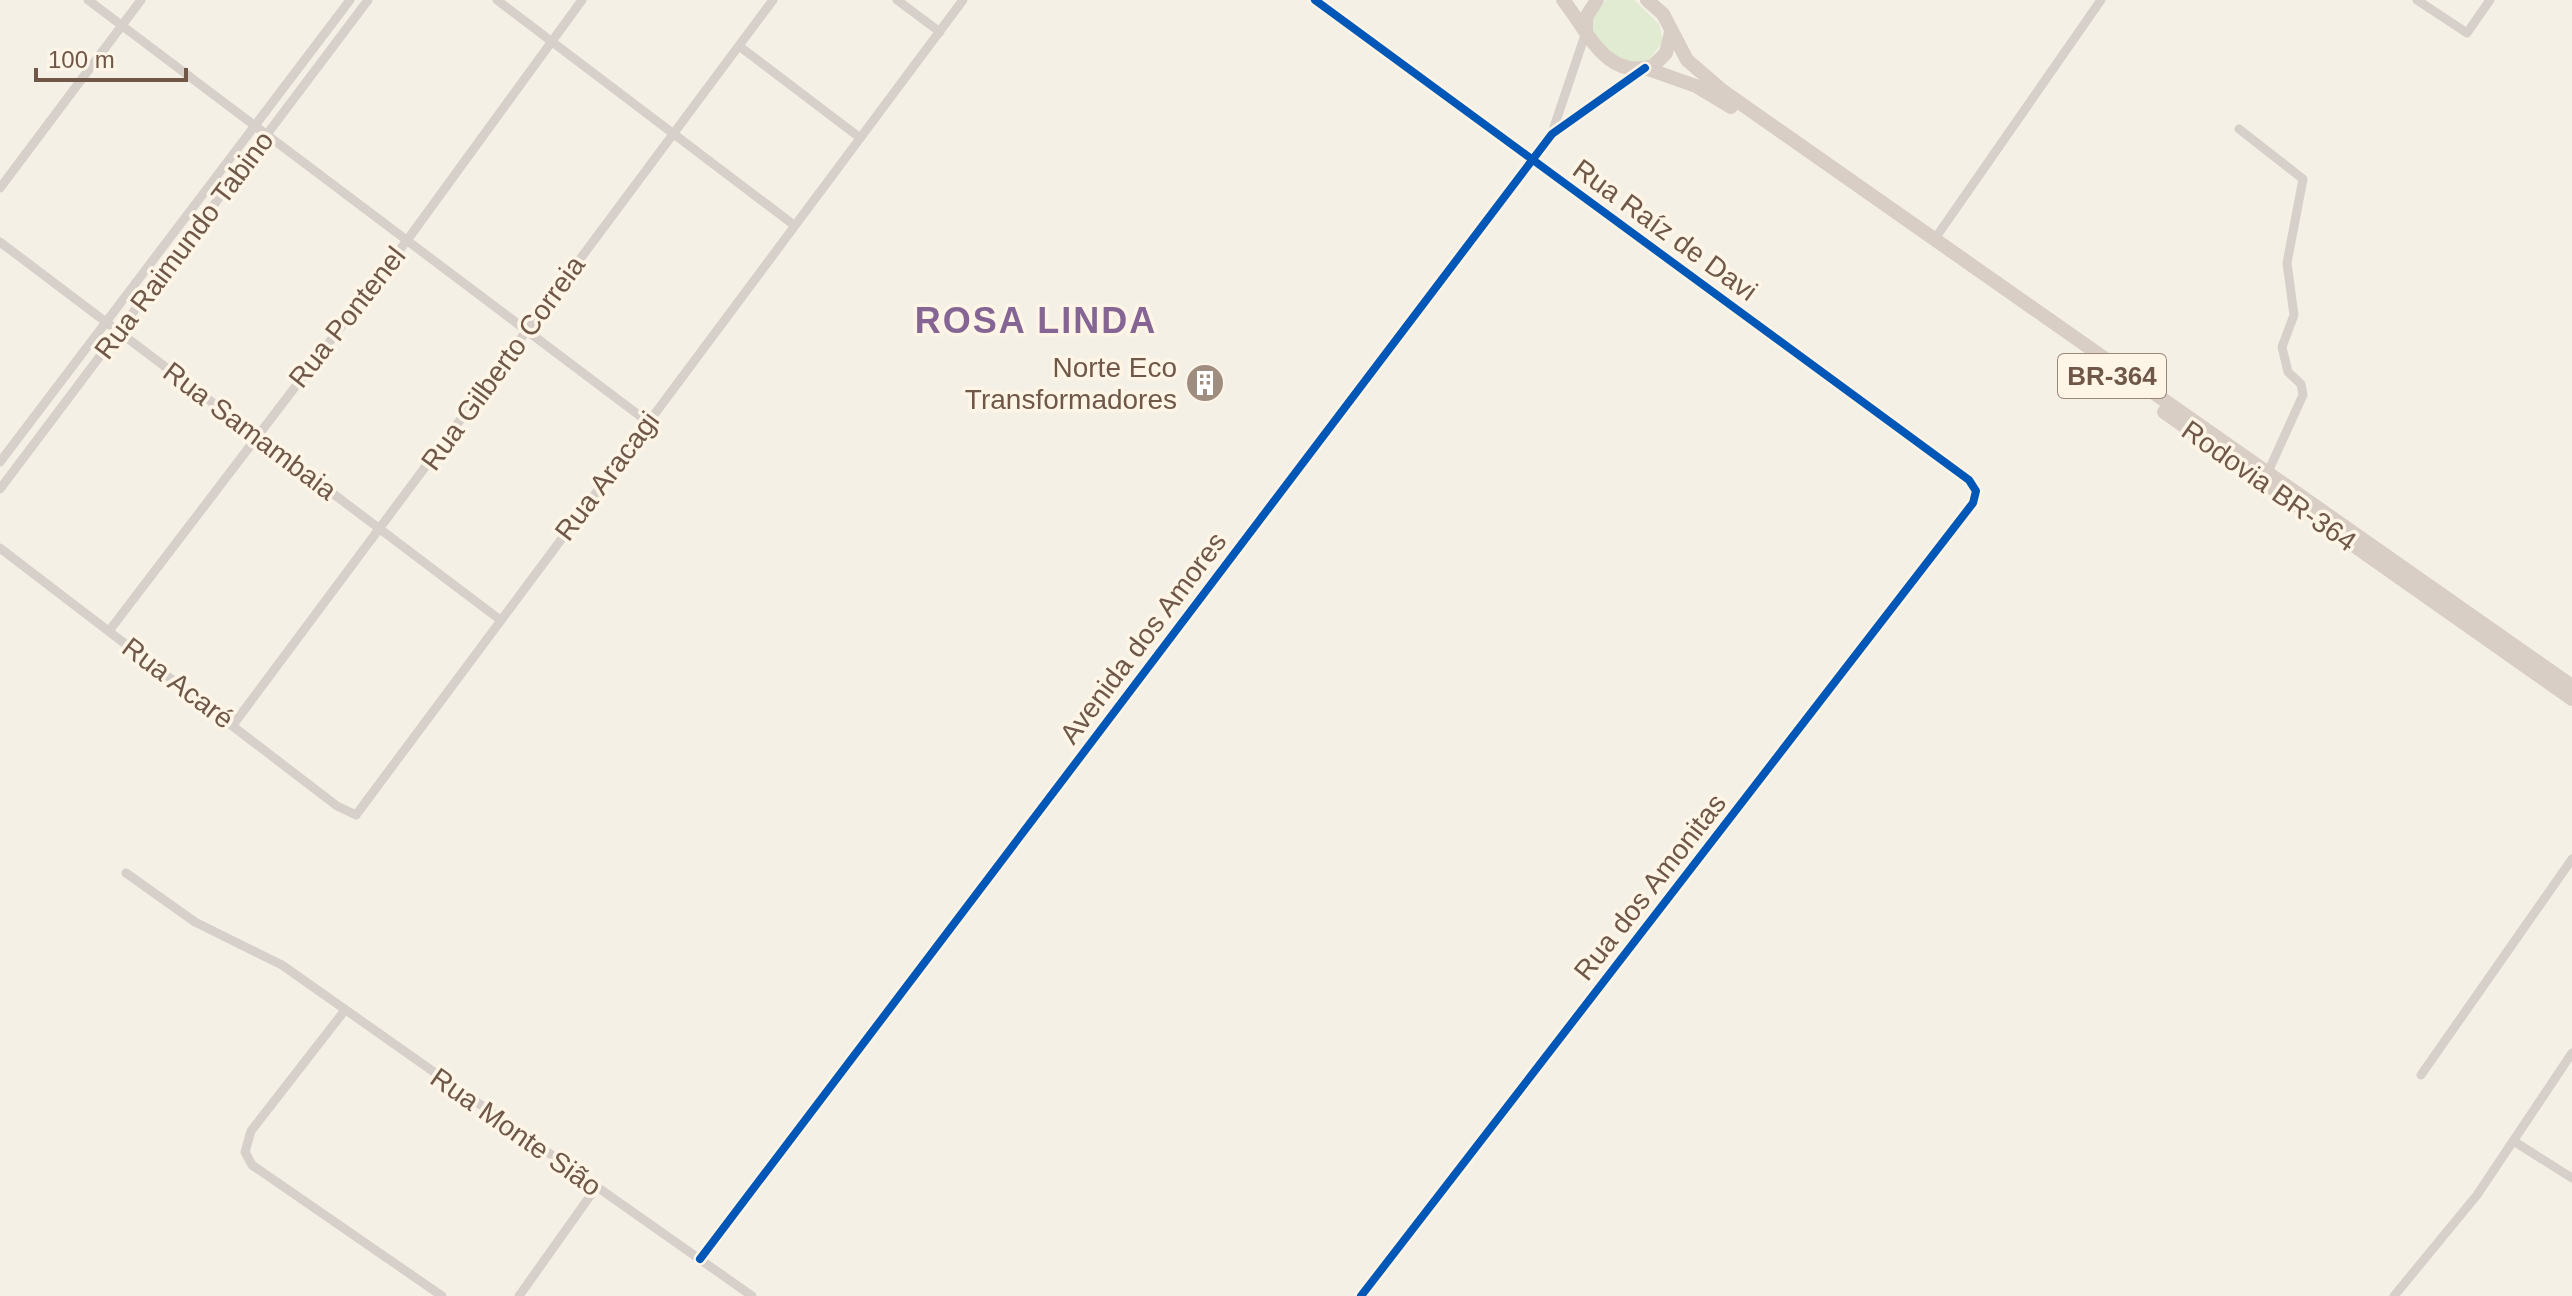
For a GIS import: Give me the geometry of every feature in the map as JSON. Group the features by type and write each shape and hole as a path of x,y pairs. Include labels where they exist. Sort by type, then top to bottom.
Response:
{"highway":[{"name":"BR-364","path":"1563,0 1606,58 1622,66 1645,68"},
{"path":"1586,32 1586,17 1597,0"},
{"name":"BR-364","path":"1647,0 1658,9 1687,60 1711,81 2572,686"},
{"path":"1645,68 1658,62 1666,53 1671,32"},
{"name":"Rodovia BR-364","path":"1645,68 1672,75 1726,104 2572,699"}],"street":[{"path":"88,0 256,123 648,422"},
{"path":"0,188 141,0"},
{"name":"Rua Raimundo Tabino","path":"0,462 350,0"},
{"name":"Rua Raimundo Tabino","path":"0,489 368,0"},
{"path":"497,0 794,225"},
{"name":"Rua Pontenel","path":"109,631 408,239 582,0"},
{"name":"Rua Gilberto Correia","path":"233,725 773,0"},
{"path":"897,0 940,32"},
{"name":"Rua Aracagi","path":"356,815 963,0"},
{"name":"Rua Raíz de Davi","path":"1315,0 1969,480 1976,491 1973,503"},
{"path":"1934,240 2101,0"},
{"path":"2417,0 2467,33 2490,0"},
{"name":"Avenida dos Amores","path":"1552,134 1586,32"},
{"path":"739,46 859,137"},
{"name":"Avenida dos Amores","path":"700,1259 1552,134 1645,68"},
{"path":"2239,129 2303,179 2287,263 2294,315 2282,347 2288,372 2301,384 2303,395 2268,472"},
{"name":"Rua Samambaia","path":"0,242 499,619"},
{"path":"129,288 143,298"},
{"name":"Rua dos Amonitas","path":"1361,1296 1973,503"},
{"name":"Rua Acaré","path":"0,548 337,806 356,815"},
{"path":"2421,1075 2572,859"},
{"name":"Rua Monte Sião","path":"126,873 195,922 282,965 595,1189 752,1296"},
{"path":"345,1010 251,1131 245,1152 252,1165 442,1296"},
{"path":"2394,1296 2477,1195 2570,1060"},
{"path":"2515,1142 2572,1178"},
{"path":"519,1296 595,1189"}],"green space":[{"path":"1606,0 1634,0 1659,24 1663,41 1648,61 1629,61 1614,56 1590,30 1592,18"}],"cycle path":[{"path":"1315,0 1969,480 1976,491 1973,503 1361,1296"},
{"path":"700,1259 1552,134 1645,68"}],"place":[{"name":"Norte Eco Transformadores","path":"1205,383"}],"district":[{"name":"ROSA LINDA","path":"1036,320"}]}
